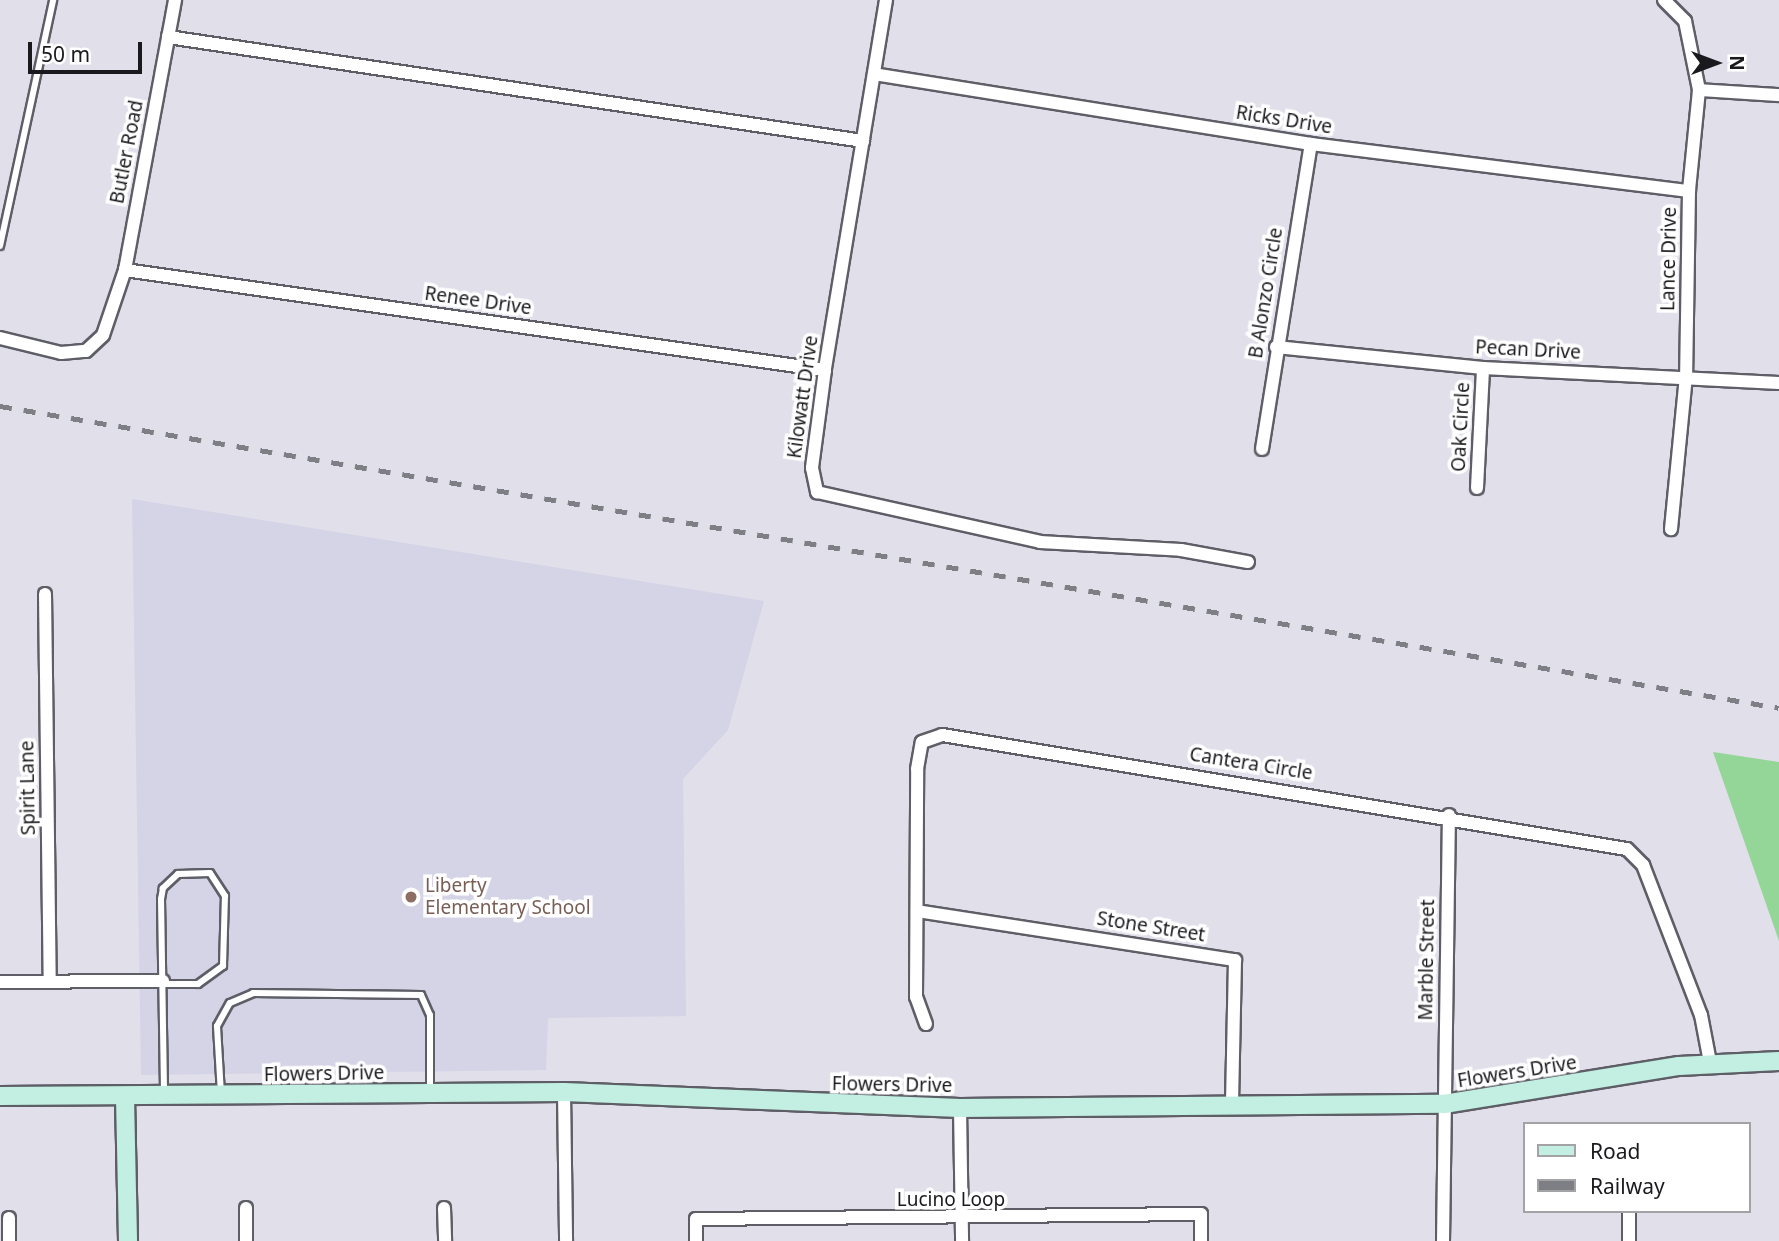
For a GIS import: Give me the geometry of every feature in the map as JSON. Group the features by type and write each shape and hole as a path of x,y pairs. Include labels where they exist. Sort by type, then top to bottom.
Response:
{"street":[{"name":"Butler Road","path":"125,270 175,0"},
{"name":"Kilowatt Drive","path":"886,0 825,370 812,468 817,492 1040,542 1181,551 1248,562"},
{"name":"Lance Drive","path":"1664,0 1685,21 1699,90 1689,191 1686,376 1671,529"},
{"path":"168,37 863,141"},
{"name":"Ricks Drive","path":"874,75 1311,144 1689,191"},
{"path":"1699,90 1779,95"},
{"name":"B Alonzo Circle","path":"1262,449 1276,347 1311,144"},
{"path":"0,338 61,353 86,351 103,335 125,270"},
{"name":"Renee Drive","path":"125,270 825,370"},
{"name":"Pecan Drive","path":"1276,347 1483,368 1686,376 1779,383"},
{"name":"Oak Circle","path":"1477,488 1483,368"},
{"name":"Spirit Lane","path":"45,594 50,982"},
{"name":"Cantera Circle","path":"926,1024 916,997 918,753 930,736 1449,816 1616,845 1637,855 1701,1015 1710,1062"},
{"name":"Marble Street","path":"1443,1241 1449,816"},
{"name":"Stone Street","path":"917,911 1236,960 1232,1105"},
{"path":"0,982 163,982"},
{"name":"Flowers Drive","path":"0,1096 564,1092 960,1108 1444,1104 1710,1062 1779,1061"},
{"path":"564,1092 566,1241"},
{"path":"125,1097 128,1241"},
{"path":"960,1108 962,1241"},
{"path":"246,1208 246,1241"},
{"path":"444,1208 444,1241"},
{"path":"1629,1213 1629,1241"},
{"name":"Lucino Loop","path":"696,1241 696,1219 962,1220 1200,1214 1200,1241"},
{"path":"9,1218 9,1241"}],"lane":[{"path":"0,246 52,0"},
{"path":"163,982 198,984 223,966 225,896 209,873 178,874 163,888 163,982 164,1096"},
{"path":"221,1096 217,1026 230,1003 253,993 346,992 421,995 430,1015 430,1094"}],"shaded area":[{"name":"Liberty Elementary School","path":"132,499 764,601 728,730 683,779 686,1016 548,1018 546,1070 141,1075"}],"green space":[{"path":"1713,752 1779,762 1779,941"}],"railway":[{"path":"0,406 1779,708"}],"place":[{"name":"Liberty Elementary School","path":"411,897"}]}
